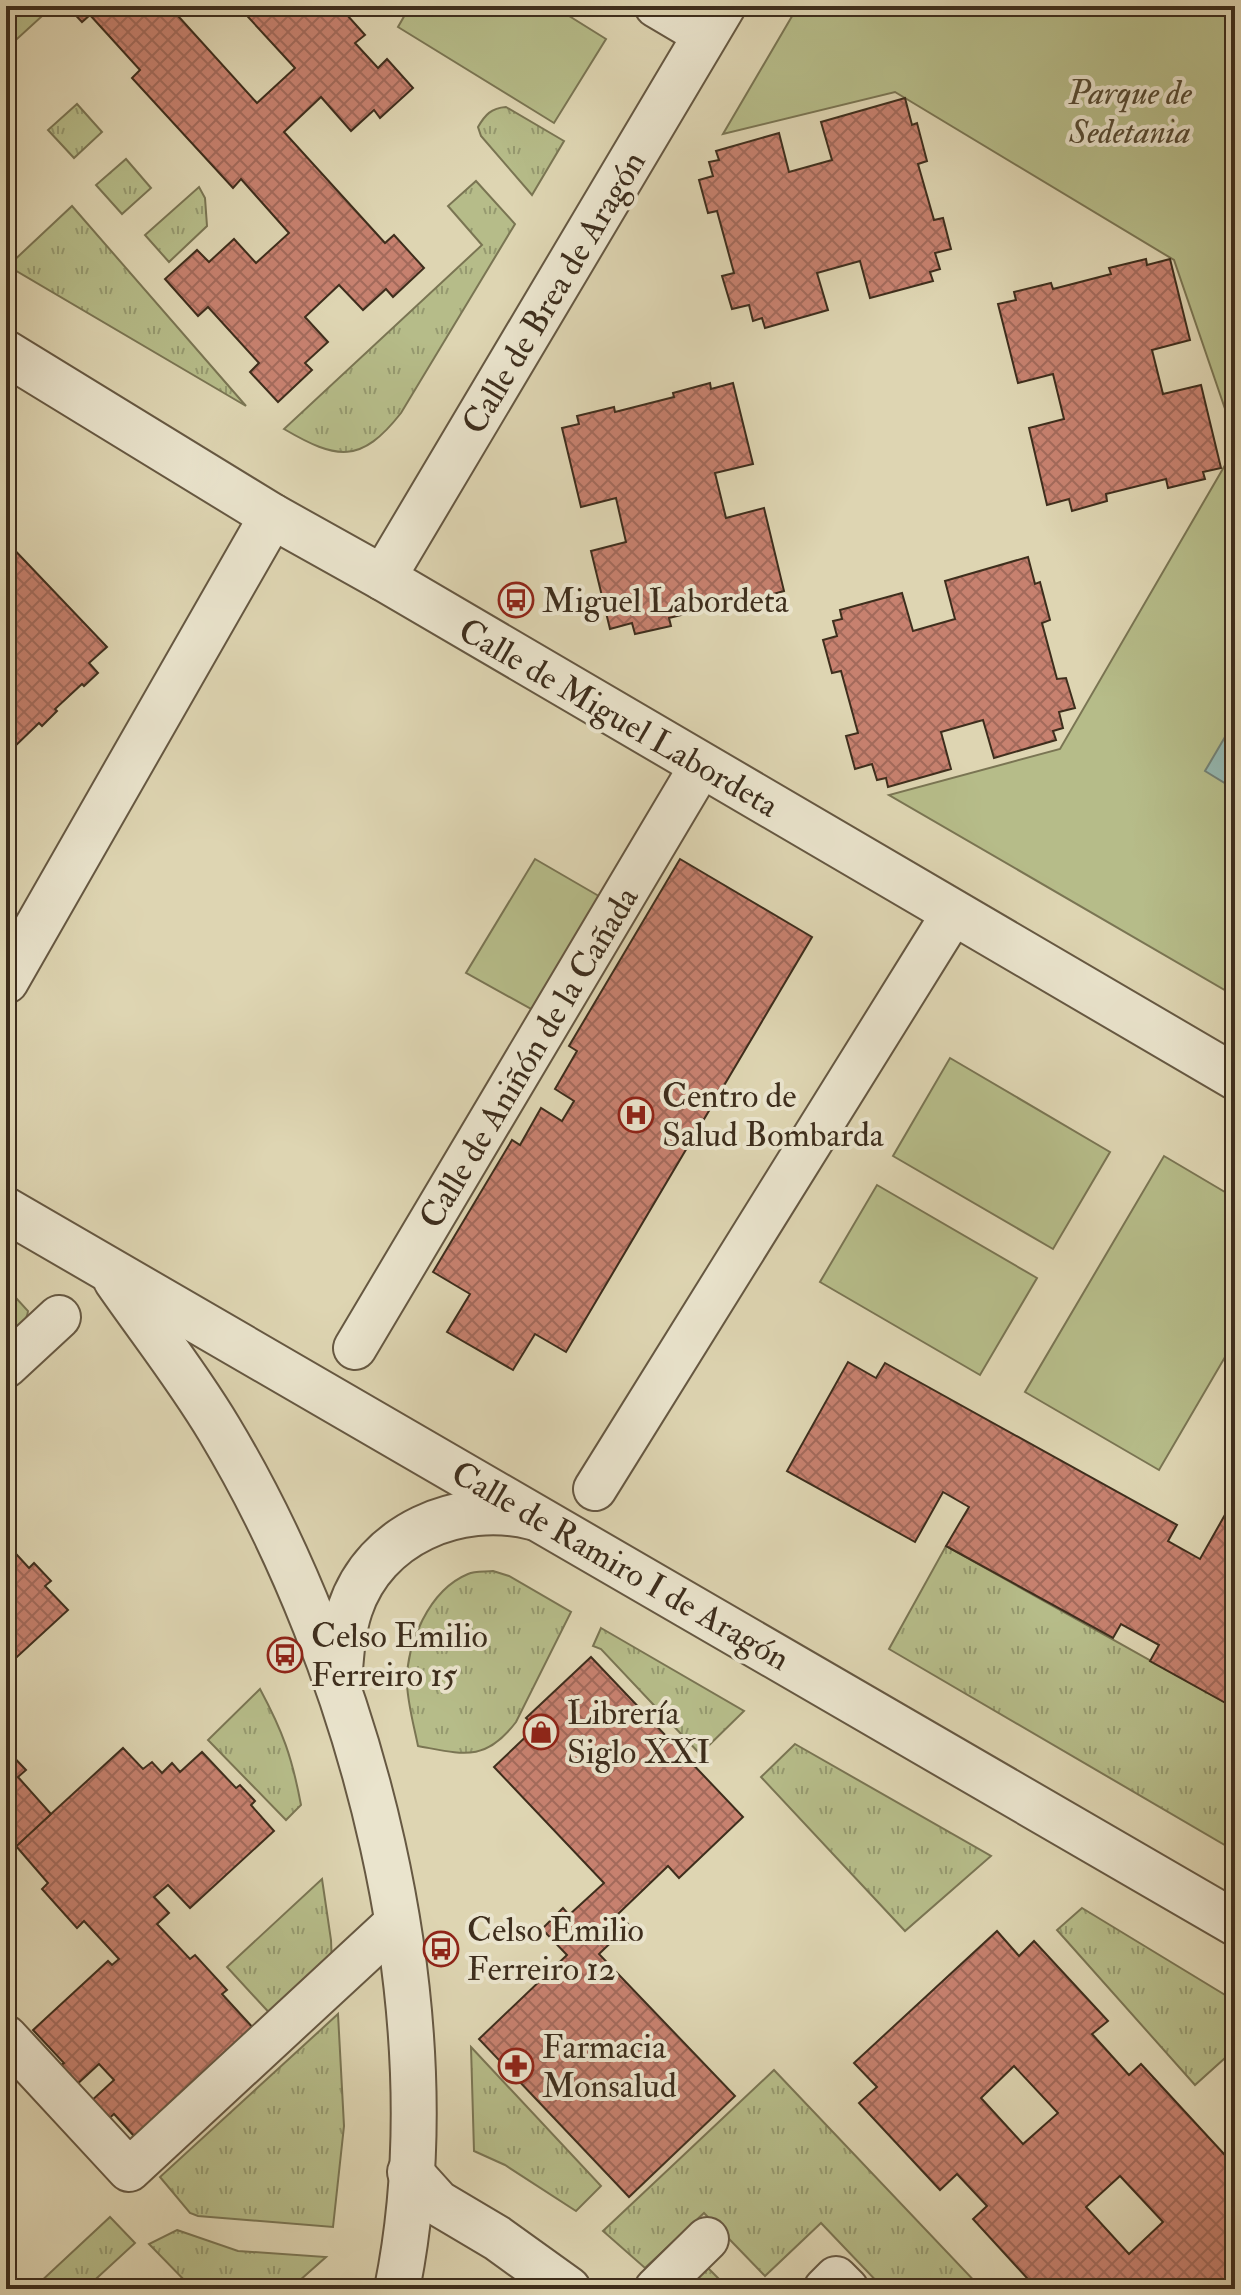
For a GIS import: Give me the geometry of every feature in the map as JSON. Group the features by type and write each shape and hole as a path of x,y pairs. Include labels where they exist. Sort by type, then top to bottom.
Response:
{"street":[{"path":"656,6 714,21"},
{"name":"Calle de Brea de Aragón","path":"383,578 714,21"},
{"name":"Calle de Miguel Labordeta","path":"6,353 272,516 1235,1077"},
{"path":"6,981 272,516"},
{"name":"Calle de Aniñón de la Cañada","path":"355,1348 701,766"},
{"path":"595,1489 954,912"},
{"name":"Calle de Ramiro I de Aragón","path":"6,1210 1235,1923"},
{"path":"110,1271 218,1429 284,1551 338,1689 381,1837 397,1922 411,2043 413,2105 424,2188 416,2224 406,2243 397,2289"},
{"path":"6,1366 59,1317"},
{"path":"338,1689 350,1608 364,1580 381,1557 405,1537 454,1516 509,1511 542,1519"},
{"path":"6,2037 129,2170 397,1922"},
{"path":"424,2188 568,2289"},
{"path":"656,2289 707,2239"},
{"path":"825,2289 836,2278 847,2289"}],"green space":[{"path":"6,6 31,6 41,17 6,49"},
{"path":"410,6 553,6 606,39 554,123 398,27"},
{"name":"Parque de Sedetania","path":"798,6 1235,6 1235,438 1174,260 895,92 723,134"},
{"path":"77,104 102,132 74,158 48,130"},
{"path":"506,107 564,141 532,195 481,136 478,127 489,113"},
{"path":"126,159 151,188 122,214 96,185"},
{"path":"476,181 515,224 401,413 373,441 347,452 319,447 284,429 482,245 448,206"},
{"path":"199,187 205,198 207,226 169,262 145,235"},
{"path":"72,206 246,406 8,266"},
{"path":"1235,448 1235,996 889,795 1060,749"},
{"path":"535,859 616,906 551,1020 466,973"},
{"path":"950,1058 1110,1152 1053,1249 893,1156"},
{"path":"1164,1156 1235,1198 1235,1340 1159,1470 1025,1392"},
{"path":"877,1185 1037,1278 980,1375 820,1282"},
{"path":"6,1287 28,1311 23,1323 6,1339"},
{"path":"946,1546 1235,1708 1235,1851 889,1649"},
{"path":"493,1571 509,1576 571,1612 516,1722 505,1735 483,1750 472,1752 418,1746 407,1684 411,1652 422,1620 431,1605 454,1582 471,1573"},
{"path":"601,1628 744,1711 700,1754 601,1649 593,1646"},
{"path":"260,1689 286,1745 301,1805 286,1820 208,1740"},
{"path":"795,1744 991,1856 905,1931 761,1777"},
{"path":"322,1879 332,1966 275,2019 227,1967"},
{"path":"1082,1908 1235,2001 1235,2049 1195,2085 1057,1930"},
{"path":"338,2014 344,2126 333,2227 190,2213 160,2177"},
{"path":"471,2047 601,2186 576,2211 505,2165 474,2151"},
{"path":"774,2070 982,2289 884,2289 821,2223 765,2276 704,2213 645,2268 603,2231"},
{"path":"110,2217 135,2243 85,2289 42,2289 38,2284"},
{"path":"177,2230 238,2251 326,2257 290,2289 193,2289 149,2244"},
{"path":"706,2266 729,2289 682,2289"}],"water":[{"path":"1235,720 1235,773 1228,785 1205,771"}],"building":[{"path":"67,6 190,6 179,17 257,103 295,68 238,6 339,6 365,35 355,43 378,68 387,59 413,88 380,118 374,110 351,131 321,97 284,132 385,243 394,235 424,268 393,297 386,289 363,310 339,285 305,317 328,342 305,363 312,370 278,402 250,372 259,363 208,307 198,316 165,279 197,250 209,262 234,239 256,263 289,233 241,179 233,188 132,78 140,70 90,15 82,22"},
{"path":"905,98 912,125 917,123 927,161 918,164 934,220 943,218 951,249 935,253 940,269 930,272 933,281 870,298 860,261 817,273 828,310 765,328 762,318 753,321 749,305 732,309 722,276 734,273 717,211 708,213 699,180 713,176 709,162 719,160 716,151 779,133 789,172 832,160 821,122"},
{"path":"1146,259 1147,265 1170,259 1190,340 1152,350 1163,394 1201,385 1221,468 1203,472 1205,479 1168,488 1166,479 1106,494 1107,501 1072,511 1069,499 1047,505 1029,428 1064,419 1053,374 1018,383 998,304 1016,300 1014,292 1051,283 1053,289 1111,274 1109,268"},
{"path":"710,383 711,389 733,383 753,464 715,473 726,518 764,508 784,591 766,596 768,603 731,612 729,603 669,618 671,626 635,634 632,623 610,629 591,551 626,542 616,498 581,507 562,428 579,424 577,416 614,407 615,412 674,397 673,393"},
{"path":"6,541 107,647 89,663 98,673 55,709 57,711 42,726 39,723 9,752 6,748"},
{"path":"1028,557 1035,584 1040,582 1050,620 1042,623 1057,679 1066,678 1075,708 1059,712 1063,728 1053,731 1056,740 994,758 983,720 941,732 951,769 888,787 886,778 877,780 872,764 855,769 846,736 858,733 841,671 832,673 823,640 837,636 833,621 842,619 840,610 902,593 913,631 955,619 945,581"},
{"name":"Centro de Salud Bombarda","path":"680,859 812,937 566,1352 535,1334 513,1370 447,1332 470,1294 433,1272 512,1140 520,1145 541,1108 562,1121 574,1101 555,1089 577,1051 569,1046"},
{"path":"848,1362 876,1378 885,1363 1177,1525 1168,1541 1200,1559 1235,1497 1235,1700 1231,1706 1150,1661 1159,1645 1121,1624 1113,1638 946,1546 969,1507 943,1492 915,1542 787,1471"},
{"path":"6,1543 29,1568 34,1563 51,1581 45,1586 68,1610 6,1667"},
{"path":"591,1657 743,1817 679,1878 668,1866 618,1914 629,1925 599,1954 735,2096 629,2197 479,2039 567,1955 542,1929 563,1908 569,1915 604,1883 494,1767 536,1727 526,1718"},
{"path":"123,1748 143,1769 152,1762 162,1773 172,1763 180,1772 202,1752 236,1788 240,1785 255,1801 251,1805 274,1831 190,1908 168,1885 154,1897 169,1913 157,1924 190,1959 195,1955 227,1990 222,1994 257,2032 143,2146 114,2114 106,2121 89,2103 114,2080 99,2064 74,2087 57,2068 64,2063 33,2030 108,1961 112,1965 119,1959 84,1921 77,1928 42,1889 48,1883 16,1846"},
{"path":"6,1749 26,1770 18,1777 51,1814 9,1853 13,1858 6,1864"},
{"path":"997,1931 1019,1956 1034,1941 1108,2021 1092,2034 1129,2075 1141,2064 1235,2166 1235,2289 1226,2286 1222,2289 1037,2289 973,2219 987,2206 957,2174 940,2190 859,2103 877,2087 854,2063","holes":["1014,2066 1058,2113 1023,2144 981,2098","1120,2176 1163,2222 1129,2254 1086,2207"]}],"place":[{"name":"Miguel Labordeta","path":"516,600"},
{"name":"Centro de Salud Bombarda","path":"636,1115"},
{"name":"Celso Emilio Ferreiro 15","path":"285,1655"},
{"name":"Librería Siglo XXI","path":"541,1732"},
{"name":"Celso Emilio Ferreiro 12","path":"441,1949"},
{"name":"Farmacia Monsalud","path":"516,2066"}]}
